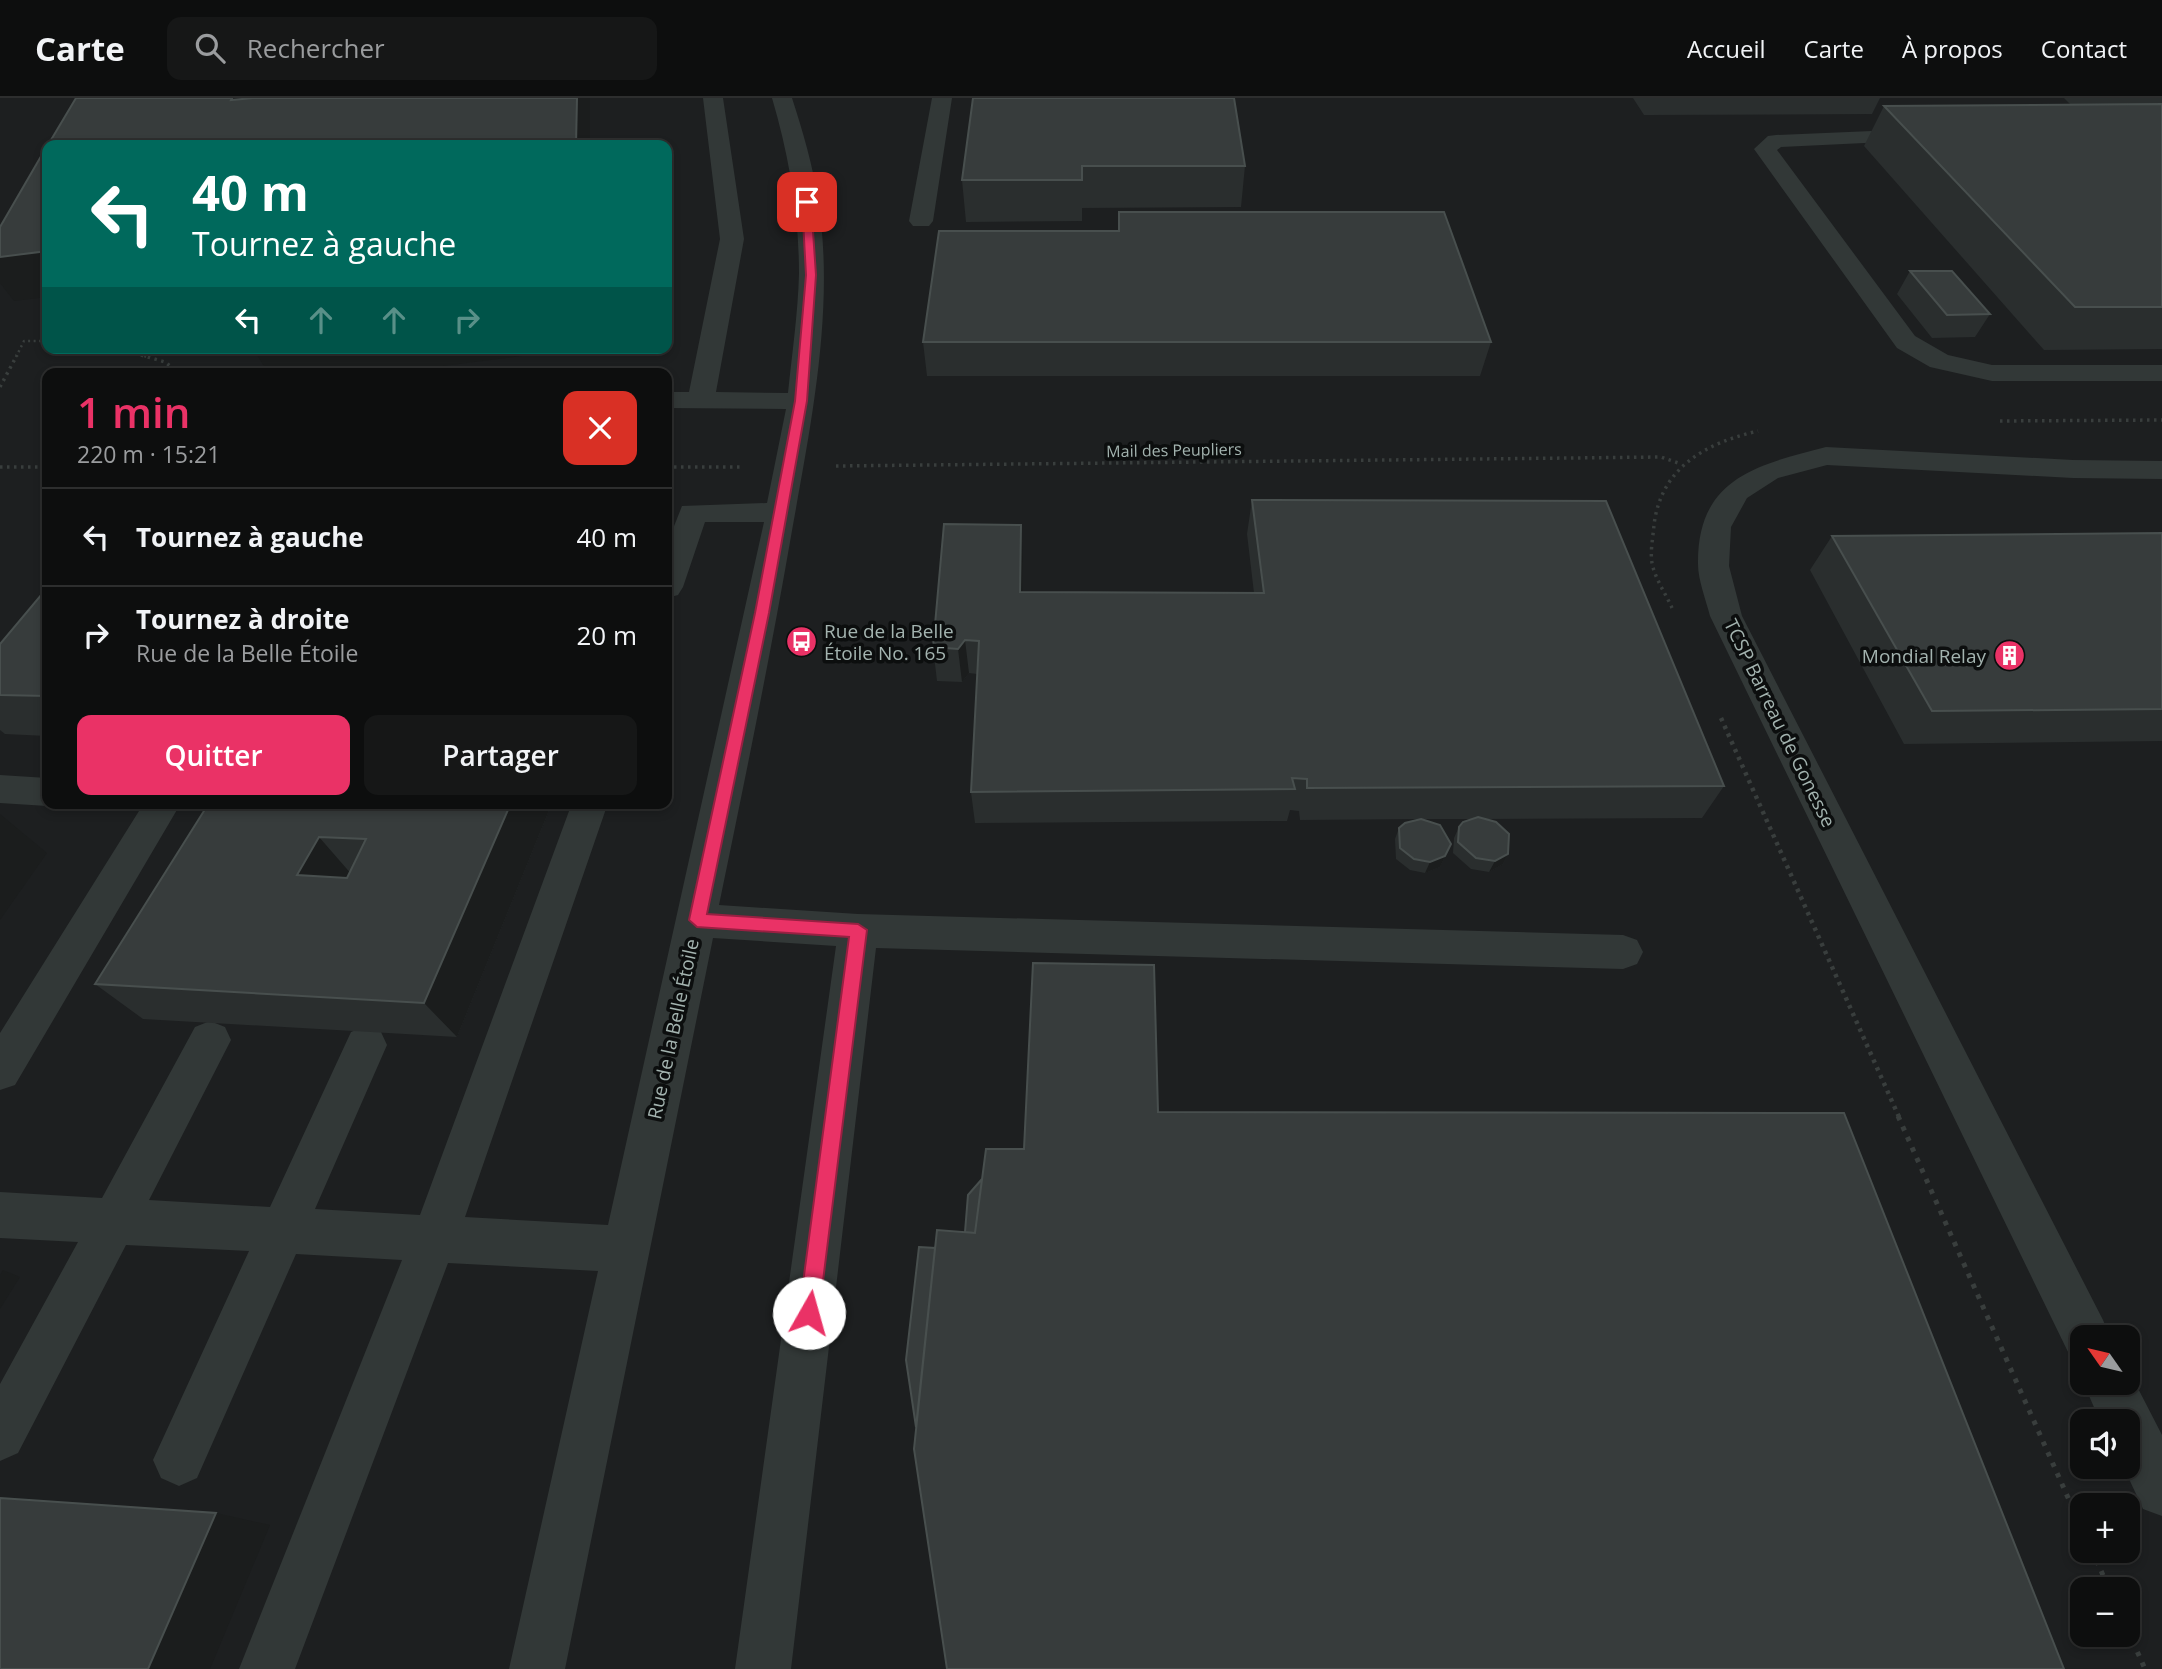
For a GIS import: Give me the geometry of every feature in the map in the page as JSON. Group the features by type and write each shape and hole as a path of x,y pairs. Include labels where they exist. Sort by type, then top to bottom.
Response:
{"street":[{"path":"701,400 732,239 713,98"},
{"name":"Rue de la Belle Étoile","path":"537,1669 697,920 801,401 811,275 807,202 782,98"},
{"path":"921,221 942,98"},
{"path":"1940,134 1776,141 1765,149 1906,342 1939,360 1992,373 2162,373"},
{"path":"672,400 801,401"},
{"name":"TCSP Barreau de Gonesse","path":"2079,1325 1726,616 1713,566 1716,527 1736,492 1768,472 1826,456 2162,470"},
{"path":"672,559 680,513 780,512"},
{"path":"0,789 42,792"},
{"path":"0,1071 159,809"},
{"path":"267,1669 434,1239 588,809"},
{"path":"697,920 858,930 1623,951"},
{"path":"763,1669 858,930"},
{"path":"0,1435 210,1040"},
{"path":"179,1460 366,1045"},
{"path":"0,1216 625,1249"},
{"path":"2140,1446 2162,1490"}],"path":[{"path":"0,387 24,341 42,341"},
{"path":"138,354 165,362 173,368"},
{"name":"Mail des Peupliers","path":"672,467 1661,457 1681,464"},
{"path":"0,467 42,467"},
{"path":"2135,1647 2145,1669"}],"shaded area":[{"path":"0,98 2162,98 2162,1669 0,1669"}],"building":[{"path":"76,98 577,98 576,140 51,140"},
{"path":"973,98 1234,98 1245,166 1082,166 1082,180 962,180"},
{"path":"2162,104 2162,307 2075,307 1884,106"},
{"path":"42,155 42,252 0,257 0,227"},
{"path":"1119,212 1444,212 1491,342 923,342 939,231 1119,231"},
{"path":"1910,271 1952,271 1990,314 1947,315"},
{"path":"1252,500 1606,501 1724,786 1307,788 1307,779 1292,778 1295,789 971,792 979,641 965,640 958,649 933,647 944,524 1021,525 1020,592 1264,593"},
{"name":"Mondial Relay","path":"2162,533 2162,709 1932,711 1832,536"},
{"path":"42,594 42,696 0,695 0,644"},
{"path":"205,809 508,809 424,1003 95,984","holes":["319,837 366,839 347,878 297,875"]},
{"path":"1478,817 1496,822 1509,834 1508,854 1495,861 1476,858 1458,842 1459,827 1463,822"},
{"path":"1421,819 1440,825 1451,844 1445,856 1430,862 1414,859 1400,848 1399,828 1405,823"},
{"path":"1033,963 1154,965 1158,1112 1844,1113 2064,1669 947,1669 914,1449 937,1230 975,1233 986,1149 1024,1149"},
{"path":"982,1179 975,1233 965,1232 968,1195"},
{"path":"919,1247 935,1248 916,1427 906,1360"},
{"path":"0,1498 216,1513 148,1669 0,1669"}],"place":[{"name":"Rue de la Belle Étoile No. 165","path":"801,642"},
{"name":"Mondial Relay","path":"2009,656"}],"route":[{"path":"807,202 811,275 801,401 762,613 697,920 858,930 809,1313"}]}
